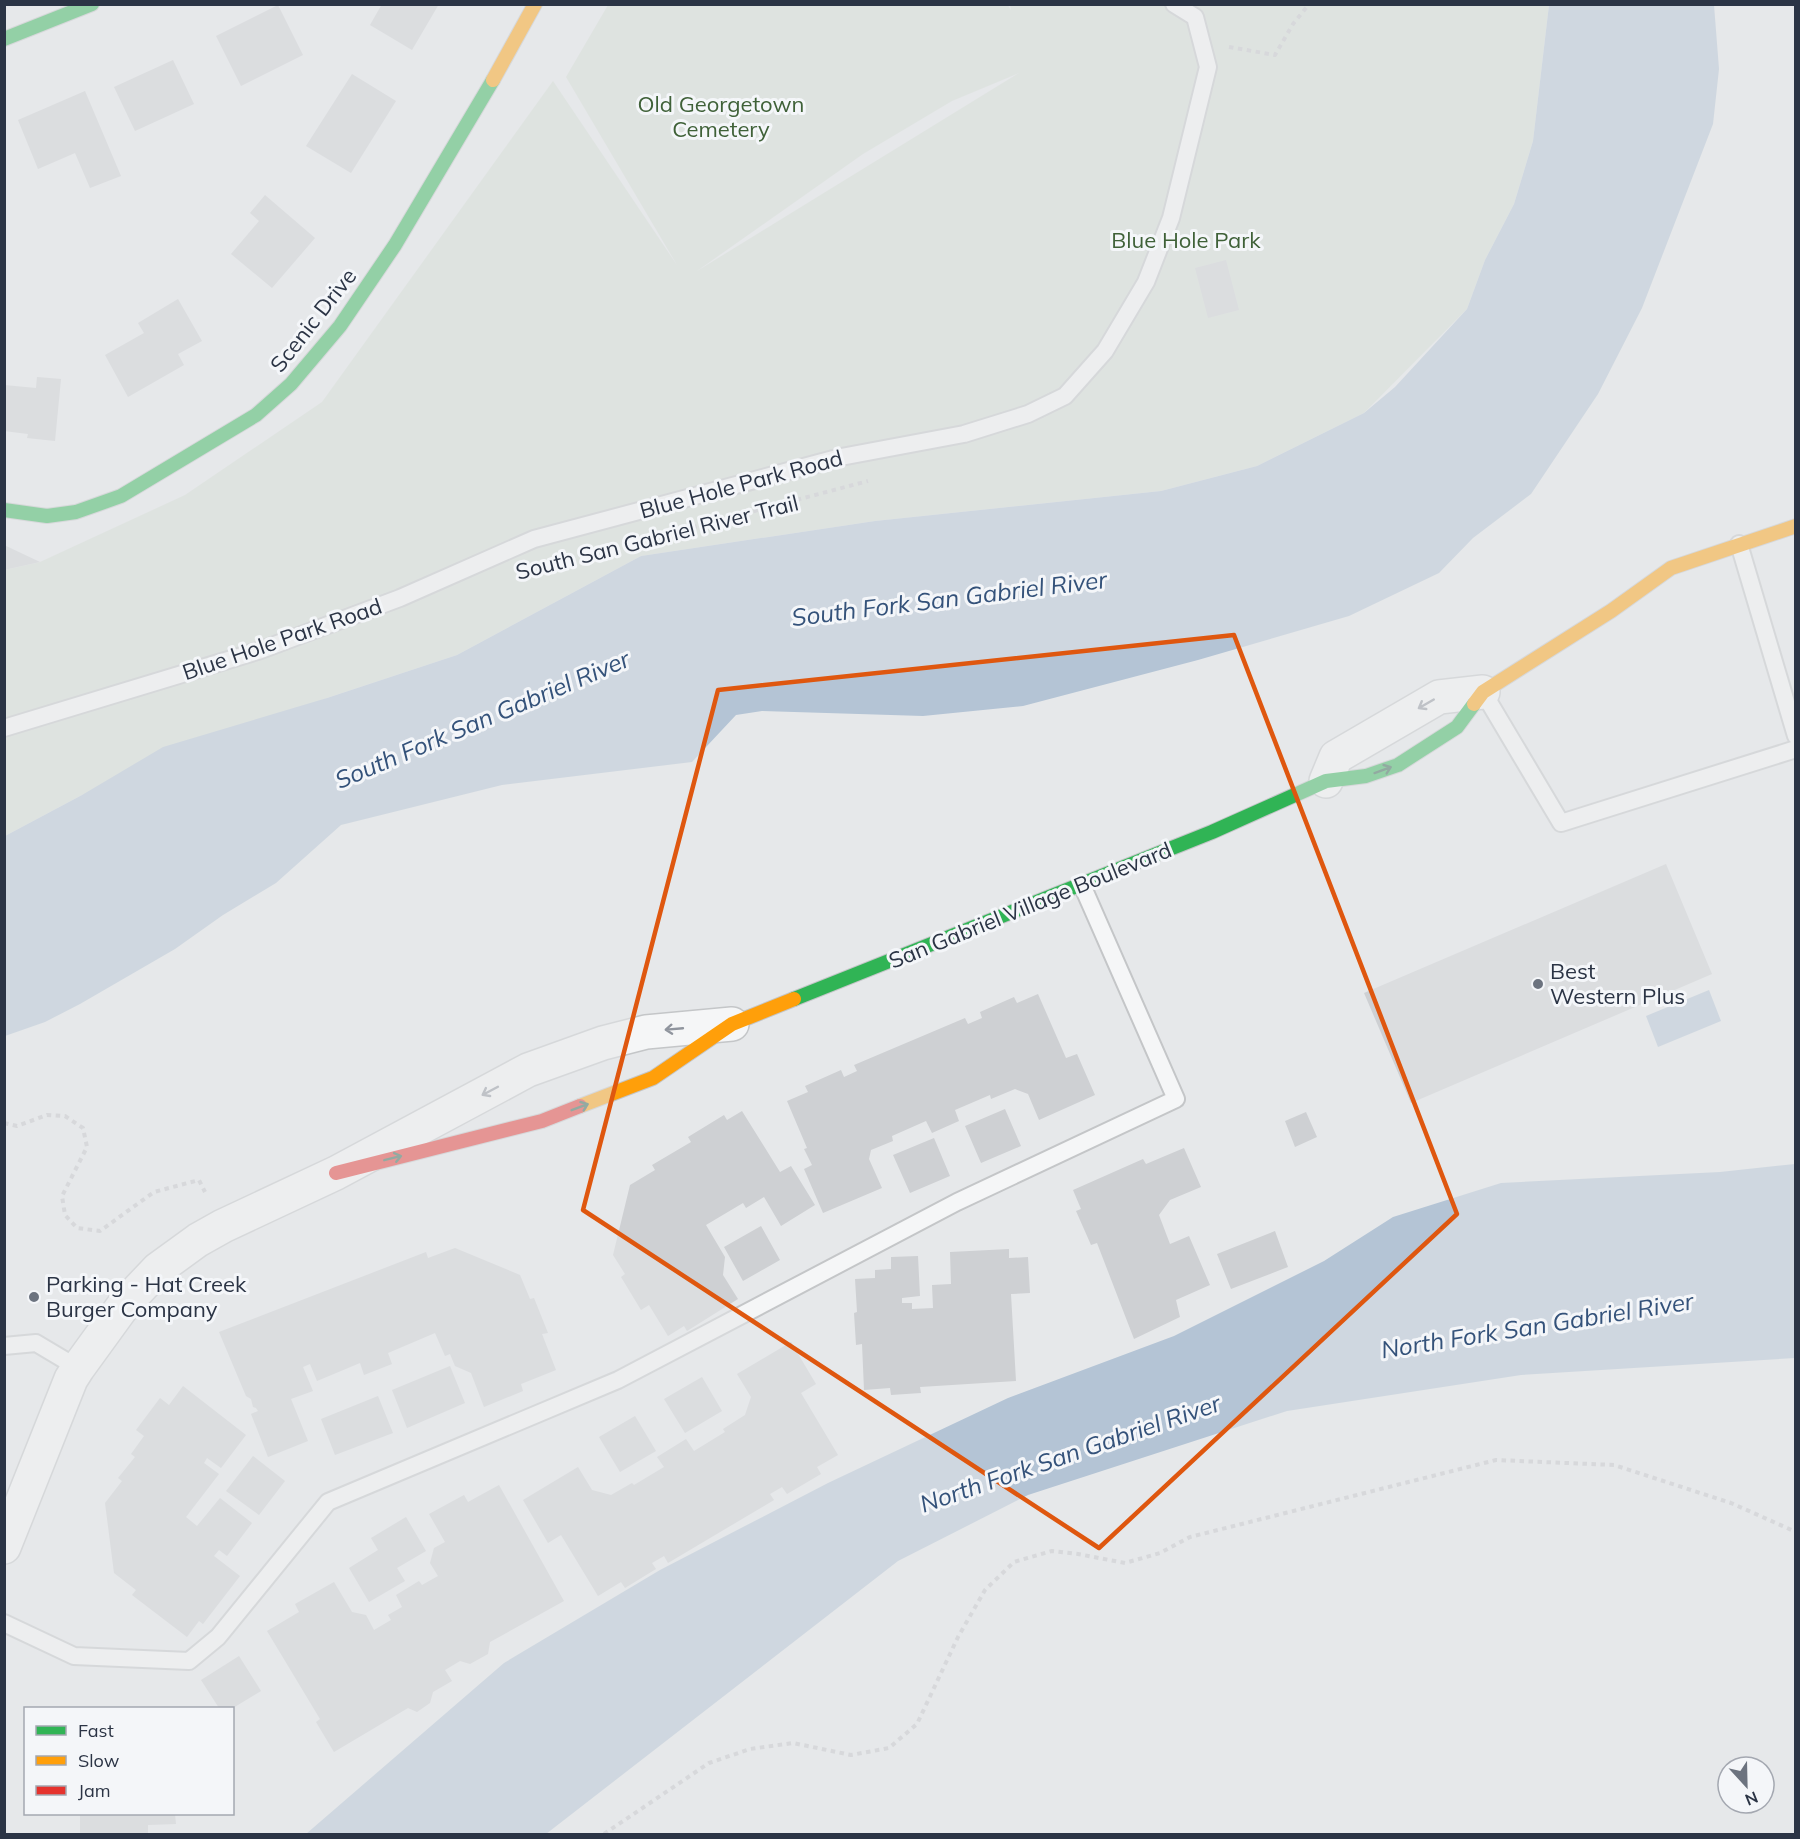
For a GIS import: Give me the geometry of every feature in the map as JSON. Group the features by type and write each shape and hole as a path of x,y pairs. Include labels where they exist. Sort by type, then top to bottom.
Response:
{"street":[{"path":"4,39 92,4"},
{"name":"Scenic Drive","path":"4,510 46,516 56,515 76,512 121,496 256,415 291,384 339,326 395,245 464,131 535,4"},
{"name":"San Gabriel Village Boulevard","path":"336,1173 542,1121 653,1078 732,1024 1212,832 1326,781 1336,757 1439,697 1483,692 1611,611 1671,568 1796,526"},
{"name":"San Gabriel Village Boulevard","path":"4,1547 78,1368 123,1306 158,1269 198,1240 336,1173 528,1070 603,1043 646,1032 732,1024"}],"lane":[{"name":"Blue Hole Park Road","path":"4,728 261,650 399,598 534,539 841,457 964,434 1028,414 1065,396 1105,351 1146,282 1171,218 1208,68 1195,17 1174,4"},
{"path":"1739,544 1796,736"},
{"path":"1483,692 1561,823 1796,749"},
{"path":"4,1623 74,1656 189,1661 218,1637 328,1502 618,1380 957,1202 1176,1099 1082,885"},
{"path":"4,1357 11,1345 36,1344 78,1368"}],"path":[{"path":"1201,43 1275,55 1293,24 1309,4"},
{"name":"South San Gabriel River Trail","path":"668,533 811,498 878,478"},
{"path":"4,1123 17,1126 47,1115 65,1116 83,1128 87,1147 62,1196 65,1215 76,1228 100,1231 154,1192 199,1180 205,1192"},
{"path":"604,1834 709,1763 750,1749 793,1743 850,1755 889,1748 917,1724 958,1638 985,1590 1014,1562 1052,1551 1125,1563 1160,1553 1190,1537 1496,1460 1614,1466 1731,1503 1796,1532"}],"highlighted area":[{"path":"1234,635 1457,1214 1099,1548 583,1210 718,690"}],"green space":[{"name":"Blue Hole Park","path":"1007,4 1011,10 1010,5 1549,5 1533,141 1514,204 1485,260 1467,309 1364,413 1257,466 1161,491 875,521 641,556 457,655 327,698 82,795 5,836 4,570 40,562 185,495 322,402 553,81 677,265 566,77 608,5","holes":["1019,73 697,271 863,154 952,101"]}],"water":[{"name":"South Fork San Gabriel River","path":"1549,5 1714,5 1719,69 1713,124 1642,308 1598,394 1531,494 1473,538 1439,573 1349,616 1198,660 1023,706 923,716 762,711 736,715 692,762 502,785 341,825 276,883 223,915 175,949 45,1022 5,1036 5,836 82,795 163,747 327,698 457,655 641,556 875,521 1161,491 1257,466 1364,413 1395,387 1467,309 1485,260 1514,204 1533,141"},
{"path":"1709,990 1721,1021 1658,1047 1646,1016"},
{"name":"North Fork San Gabriel River","path":"1795,1164 1795,1358 1521,1375 1287,1411 1028,1495 898,1561 546,1834 306,1834 504,1663 660,1570 828,1483 1008,1398 1174,1336 1324,1261 1393,1217 1501,1183 1720,1172"}],"building":[{"path":"382,4 439,4 412,50 370,25"},
{"path":"278,5 303,55 241,86 216,36"},
{"path":"173,60 194,104 135,131 114,87"},
{"path":"352,74 396,101 351,173 306,146"},
{"path":"85,91 121,176 90,188 75,153 38,169 18,120"},
{"path":"265,195 315,238 272,288 231,254 259,221 250,213"},
{"path":"1226,260 1239,310 1208,318 1195,268"},
{"path":"178,299 202,341 178,354 184,365 128,397 105,355 144,333 138,323"},
{"path":"37,377 61,379 55,441 27,438 28,434 4,431 4,385 36,388"},
{"path":"4,545 40,562 4,570"},
{"name":"Best Western Plus","path":"1666,864 1712,974 1411,1103 1364,993"},
{"path":"1038,994 1066,1058 1077,1054 1095,1095 1039,1120 1028,1094 1015,1089 991,1099 990,1095 955,1110 959,1121 932,1133 926,1121 892,1136 893,1141 871,1150 869,1159 882,1188 823,1213 804,1169 812,1165 804,1149 807,1148 787,1101 808,1092 805,1086 841,1070 844,1077 857,1071 854,1065 965,1018 968,1024 982,1018 980,1012 1014,997 1017,1003"},
{"path":"1005,1109 1021,1146 981,1163 965,1126"},
{"path":"742,1111 780,1172 791,1166 815,1205 781,1226 764,1197 746,1208 743,1203 706,1225 725,1257 723,1275 738,1299 687,1331 684,1326 668,1336 649,1305 641,1310 621,1277 625,1274 613,1255 630,1185 655,1170 652,1165 691,1142 688,1137 724,1115 727,1120"},
{"path":"1306,1112 1317,1137 1295,1147 1285,1121"},
{"path":"934,1138 950,1176 910,1193 893,1155"},
{"path":"1184,1148 1201,1187 1170,1200 1159,1215 1170,1244 1189,1236 1210,1285 1176,1300 1180,1317 1134,1339 1097,1243 1091,1245 1076,1211 1081,1209 1073,1190 1143,1159 1146,1164"},
{"path":"761,1226 780,1260 743,1281 724,1247"},
{"path":"1275,1231 1288,1267 1231,1289 1217,1254"},
{"path":"455,1248 520,1275 530,1299 534,1298 548,1333 542,1334 556,1370 521,1384 523,1391 484,1407 471,1373 455,1366 450,1354 445,1356 435,1333 388,1353 392,1364 364,1375 360,1363 317,1381 310,1364 303,1367 313,1391 291,1399 308,1441 268,1457 251,1414 258,1411 253,1407 251,1399 246,1396 219,1332 426,1252 428,1258"},
{"path":"1009,1249 1009,1258 1028,1257 1030,1293 1011,1294 1016,1381 920,1387 921,1393 891,1395 890,1388 864,1390 862,1344 856,1345 855,1279 875,1278 875,1270 891,1269 891,1257 918,1256 920,1296 902,1298 902,1303 912,1303 912,1309 933,1308 932,1285 951,1284 950,1252"},
{"path":"791,1342 816,1384 801,1393 838,1455 817,1467 821,1474 787,1494 782,1487 770,1494 774,1500 668,1563 664,1556 652,1563 656,1569 625,1588 621,1582 598,1596 561,1535 548,1543 523,1500 578,1467 592,1490 611,1495 632,1483 634,1485 664,1467 657,1457 686,1439 694,1451 725,1432 723,1429 745,1415 751,1397 737,1374"},
{"path":"450,1366 465,1403 407,1428 392,1390"},
{"path":"702,1377 722,1411 685,1433 664,1399"},
{"path":"183,1386 246,1435 221,1468 207,1458 204,1463 219,1474 186,1517 197,1526 220,1498 252,1523 227,1556 219,1550 214,1556 240,1576 203,1624 199,1621 187,1637 132,1595 136,1590 114,1573 105,1503 122,1481 118,1478 135,1457 131,1454 144,1436 136,1430 160,1398 169,1405"},
{"path":"378,1396 393,1433 335,1455 321,1419"},
{"path":"635,1416 656,1451 620,1472 599,1437"},
{"path":"253,1456 285,1481 259,1515 226,1491"},
{"path":"499,1485 564,1601 490,1642 488,1654 470,1664 460,1661 445,1670 452,1681 433,1692 430,1703 417,1712 408,1708 334,1752 316,1722 320,1719 267,1631 299,1612 295,1604 334,1582 352,1612 366,1615 374,1630 391,1620 388,1615 402,1607 396,1595 419,1581 422,1585 438,1576 430,1563 434,1548 445,1542 429,1514 464,1495 468,1502"},
{"path":"406,1517 426,1551 397,1568 405,1581 369,1602 349,1568 378,1550 371,1538"},
{"path":"239,1656 261,1691 234,1707 218,1707 201,1680"},
{"path":"80,1815 175,1815 176,1824 148,1825 148,1834 80,1834"}],"traffic: fast":[{"path":"4,39 92,4"},
{"path":"4,510 47,516 76,512 121,496 256,415 291,384 340,326 395,245 493,80"},
{"path":"794,999 1212,832 1326,781 1366,776 1398,765 1457,727 1474,704"}],"traffic: slow":[{"path":"493,80 535,4"},
{"path":"1474,704 1483,692 1611,611 1671,568 1796,526"},
{"path":"580,1106 653,1078 732,1024 794,999"}],"traffic: jam":[{"path":"336,1173 542,1121 580,1106"}],"place":[{"name":"Best Western Plus","path":"1538,984"},
{"name":"Parking - Hat Creek Burger Company","path":"34,1297"}],"park label":[{"name":"Old Georgetown Cemetery","path":"721,116"}]}
